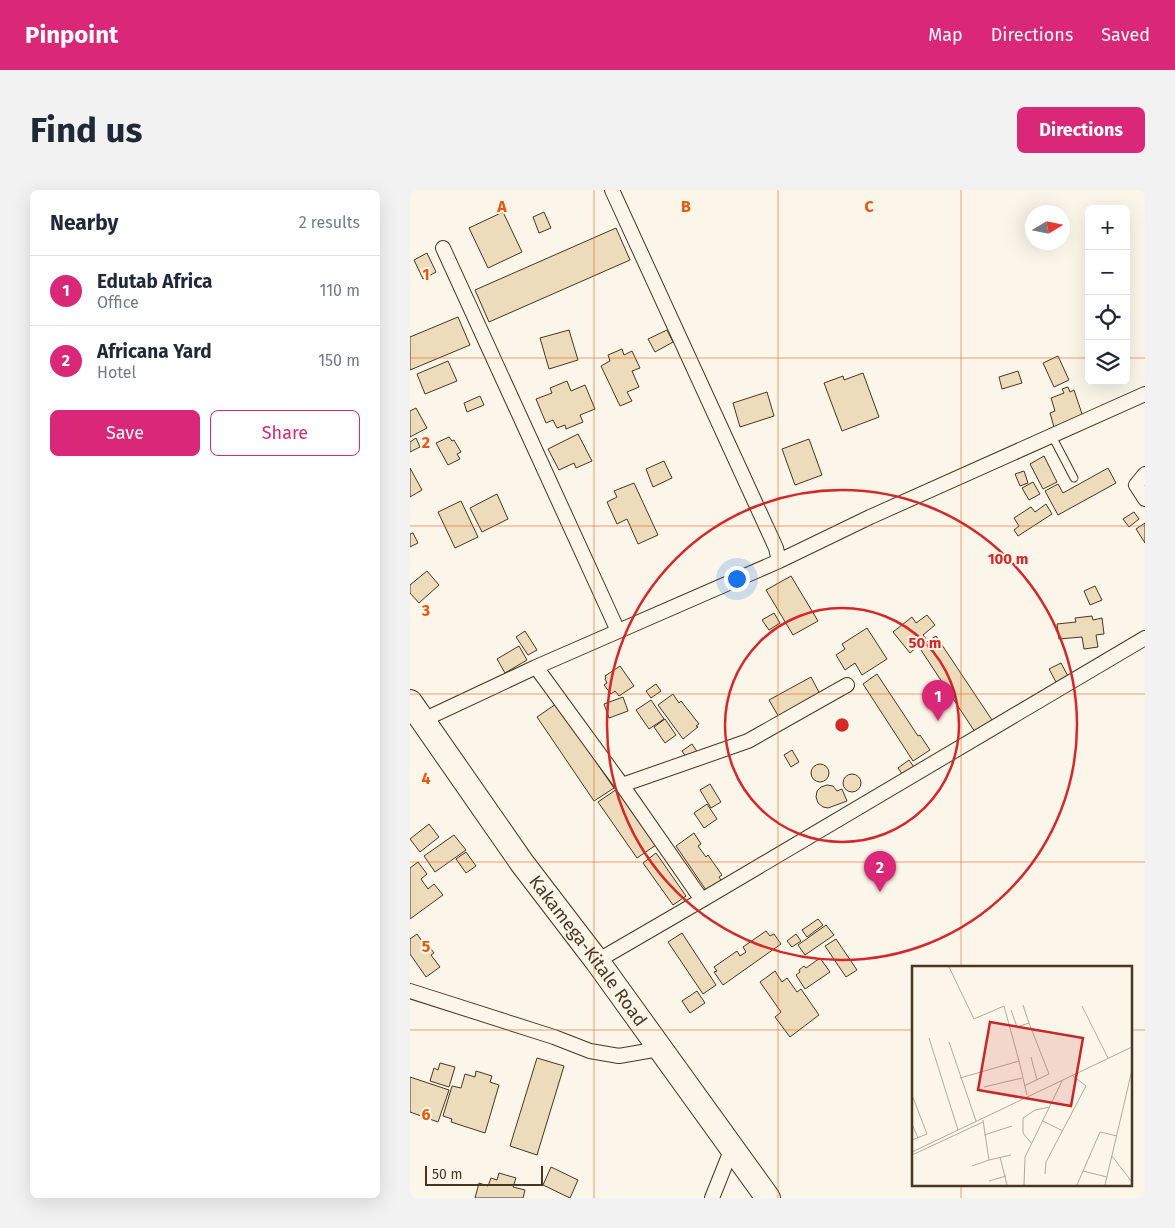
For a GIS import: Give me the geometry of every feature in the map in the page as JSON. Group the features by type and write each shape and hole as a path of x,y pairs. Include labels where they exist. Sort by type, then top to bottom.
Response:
{"highway":[{"name":"Kakamega-Kitale Road","path":"417,711 522,863 597,961 768,1198"}],"street":[{"path":"612,190 776,548 779,561"},
{"path":"443,248 618,631"},
{"path":"417,711 536,667 779,561 870,517 1145,394"},
{"path":"1145,474 1136,485 1145,499"},
{"path":"597,961 1145,638"},
{"path":"536,667 622,785 702,900"},
{"path":"622,785 748,740 847,685"},
{"path":"410,991 554,1037 590,1051 619,1056 659,1049"},
{"path":"712,1198 732,1148"}],"lane":[{"path":"1052,436 1074,478"}],"building":[{"path":"503,212 522,252 488,268 469,228"},
{"path":"544,212 551,228 539,233 533,217"},
{"path":"616,228 630,260 489,322 475,290"},
{"path":"427,253 436,272 423,279 414,260"},
{"path":"458,317 470,345 410,370 410,337"},
{"path":"569,330 578,360 549,369 540,338"},
{"path":"667,330 673,342 655,352 648,339"},
{"path":"622,349 624,355 632,351 640,368 632,371 639,387 627,392 632,401 620,406 601,366 610,361 608,355"},
{"path":"1058,356 1069,380 1054,387 1043,363"},
{"path":"448,361 457,381 425,394 417,374"},
{"path":"1018,371 1022,383 1002,389 999,377"},
{"path":"863,373 879,417 842,431 824,383 843,376 844,380"},
{"path":"567,381 571,391 585,385 595,409 580,415 583,422 566,429 565,425 557,428 553,420 546,423 536,399 552,393 550,388"},
{"path":"1068,387 1070,392 1074,390 1083,417 1054,427 1050,413 1055,411 1051,398 1064,393 1062,389"},
{"path":"767,392 774,416 740,427 733,403"},
{"path":"480,396 484,405 467,412 464,403"},
{"path":"416,408 427,428 410,437 410,411"},
{"path":"578,434 592,461 576,468 574,463 559,470 548,449"},
{"path":"449,437 452,441 454,440 461,452 457,454 460,459 448,465 436,443"},
{"path":"416,438 420,447 410,452 410,442"},
{"path":"809,439 822,475 795,485 782,449"},
{"path":"1044,456 1057,482 1043,489 1030,464"},
{"path":"664,461 672,478 653,487 646,469"},
{"path":"410,468 422,490 410,497"},
{"path":"1108,468 1116,483 1058,515 1045,491 1058,484 1063,493"},
{"path":"1024,471 1028,483 1020,486 1015,474"},
{"path":"1033,482 1040,494 1029,500 1022,488"},
{"path":"634,483 658,535 638,544 627,519 617,524 607,502 617,497 614,491"},
{"path":"497,494 508,519 482,532 470,508"},
{"path":"461,501 478,537 455,548 438,512"},
{"path":"1046,504 1052,514 1018,536 1014,530 1019,526 1014,518 1031,507 1035,512"},
{"path":"1134,512 1139,519 1129,527 1123,519"},
{"path":"1145,523 1145,543 1136,529"},
{"path":"413,533 418,543 410,547 410,534"},
{"path":"427,571 439,585 419,603 410,593 410,585"},
{"path":"791,576 818,621 793,635 766,590"},
{"path":"1095,586 1102,600 1090,605 1084,591"},
{"path":"774,613 780,623 769,630 762,620"},
{"path":"927,615 935,625 923,635 926,639 910,653 893,632 912,617 916,623"},
{"path":"1092,616 1093,620 1102,618 1104,634 1096,635 1098,647 1084,649 1082,637 1059,639 1057,624 1076,622 1075,618"},
{"path":"867,628 887,659 862,675 855,663 845,670 836,655 845,649 842,644"},
{"path":"525,631 537,650 528,655 516,637"},
{"path":"936,636 992,720 975,732 919,647"},
{"path":"519,646 527,660 505,673 497,659"},
{"path":"1061,663 1069,678 1057,684 1049,669"},
{"path":"620,666 634,686 619,696 615,691 611,694 604,685 607,683 605,676"},
{"path":"877,674 918,736 920,735 930,750 913,761 863,684"},
{"path":"811,677 821,696 780,719 769,700"},
{"path":"656,684 661,691 651,698 646,691"},
{"path":"673,694 699,724 696,726 698,727 683,739 658,705"},
{"path":"623,697 628,711 609,718 604,704"},
{"path":"651,700 664,719 649,729 636,710"},
{"path":"556,704 614,788 594,801 537,717"},
{"path":"665,719 676,735 665,743 654,727"},
{"path":"692,744 698,753 688,760 682,751"},
{"path":"792,750 799,762 791,767 784,755"},
{"path":"909,760 916,770 905,778 898,768"},
{"path":"816,764 824,764 829,769 827,780 816,782 811,777 811,769"},
{"path":"852,774 858,777 861,783 858,789 852,792 846,789 843,783 846,777"},
{"path":"710,784 721,802 711,808 700,790"},
{"path":"827,785 833,786 837,791 842,789 847,801 828,808 818,803 817,791"},
{"path":"617,789 656,845 637,858 598,802"},
{"path":"707,804 717,819 704,828 694,813"},
{"path":"429,824 439,837 420,852 410,839"},
{"path":"694,833 701,844 698,846 706,857 708,855 722,875 719,877 723,883 708,893 676,846"},
{"path":"454,835 466,850 435,872 424,856"},
{"path":"466,852 476,866 466,873 456,859"},
{"path":"656,853 686,896 673,905 643,863"},
{"path":"418,862 427,874 421,879 428,889 434,884 443,895 410,919 410,868"},
{"path":"818,919 823,925 807,937 802,930"},
{"path":"826,925 834,935 805,955 798,945"},
{"path":"766,931 770,936 774,934 781,944 723,985 714,972 717,971 714,967 737,951 740,956 746,952 743,947"},
{"path":"682,933 716,985 703,994 668,942"},
{"path":"417,934 434,953 431,955 440,967 426,977 410,954 410,939"},
{"path":"796,934 801,941 792,947 787,941"},
{"path":"836,939 857,970 846,977 825,946"},
{"path":"820,958 830,972 805,989 796,975 804,966 806,968"},
{"path":"775,971 782,982 787,978 797,992 801,989 819,1015 790,1037 775,1017 781,1012 760,982"},
{"path":"697,991 705,1003 690,1013 682,1001"},
{"path":"537,1058 564,1066 537,1155 510,1146"},
{"path":"440,1063 455,1067 449,1087 430,1081 434,1068 438,1070"},
{"path":"476,1071 492,1076 490,1082 499,1085 485,1133 451,1122 452,1119 443,1116 452,1086 461,1088 465,1074 475,1077"},
{"path":"410,1077 449,1090 438,1122 410,1112"},
{"path":"551,1167 578,1180 570,1198 543,1185"},
{"path":"499,1173 516,1178 513,1187 525,1190 523,1198 475,1198 479,1183 488,1186 491,1178 497,1180"}],"place":[{"name":"Edutab Africa","path":"938,721"},
{"name":"Africana Yard","path":"880,892"}]}
